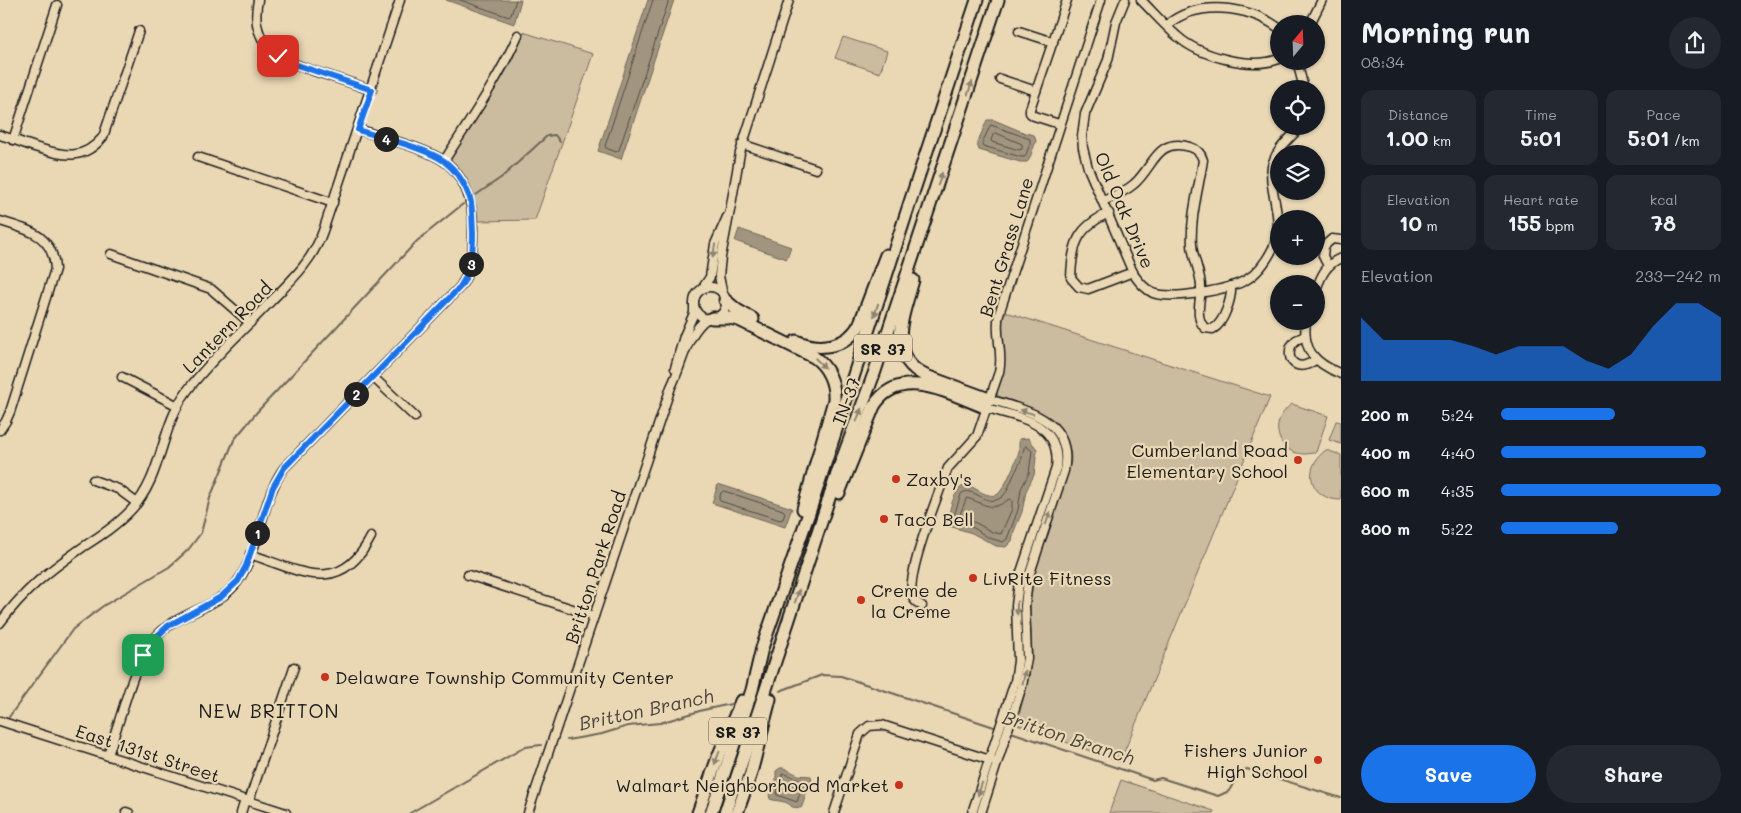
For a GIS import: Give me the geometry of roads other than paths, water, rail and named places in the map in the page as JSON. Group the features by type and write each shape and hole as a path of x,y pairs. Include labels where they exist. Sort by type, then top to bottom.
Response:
{"highway":[{"name":"IN-37","path":"711,813 752,690 762,648 776,604 810,510 977,0"},
{"name":"IN-37","path":"725,813 934,197 998,0"},
{"path":"724,297 742,313 802,343 820,347 840,343 858,327 903,212 912,196"},
{"path":"934,197 929,222 900,326 900,344 908,361 922,374 988,403"},
{"path":"710,318 739,320 814,357 825,367 832,383 833,405 776,604"},
{"path":"809,561 822,540 874,406 884,393 899,386 921,384 988,403"},
{"path":"738,813 751,773 780,663 786,632"},
{"path":"698,813 718,757 762,648"}],"street":[{"path":"258,0 256,16 260,33 264,42 278,56 291,63 372,90"},
{"name":"Lantern Road","path":"0,623 19,599 35,583 123,519 137,503 150,482 178,406 194,382 296,276 310,258 321,238 372,90 400,0"},
{"path":"729,213 716,240 711,274 707,283 697,294 694,303 698,313 710,318 721,314 724,310 724,297 719,271 742,144 789,0"},
{"path":"1059,124 1030,113 1067,0"},
{"name":"Bent Grass Lane","path":"922,606 915,601 912,594 914,566 946,473 953,462 975,439 1001,364 997,324 999,314 1059,124 1101,0"},
{"name":"Old Oak Drive","path":"1125,0 1116,22 1108,60 1090,102 1083,125 1083,148 1088,168 1139,282 1153,292 1160,294 1200,292 1231,286 1248,279 1257,271 1265,262 1274,246 1278,223 1272,168 1276,154 1292,135"},
{"path":"1141,0 1177,36 1207,54 1235,60 1270,61"},
{"path":"1314,15 1322,0"},
{"path":"14,140 57,5"},
{"path":"1167,25 1189,11 1214,6 1232,8 1256,16 1270,23"},
{"path":"0,135 60,155 84,152 97,144 103,137 139,31"},
{"path":"1019,31 1053,42"},
{"path":"444,161 492,86 506,62 518,35"},
{"path":"1000,79 1036,91"},
{"path":"108,756 136,669 153,640 168,626 228,592 241,576 271,493 281,472 460,287 470,267 473,248 470,202 460,179 444,161 420,150 358,130"},
{"path":"742,144 816,169"},
{"path":"1104,202 1122,193 1134,184 1155,156 1166,148 1172,145 1186,146 1200,153 1203,160 1191,236 1200,282 1201,323 1205,328 1214,329 1220,324 1231,298 1231,286"},
{"path":"198,157 333,203"},
{"path":"1109,213 1094,220 1082,231 1075,248 1071,278 1079,287 1088,289 1133,272"},
{"path":"0,221 31,231 43,239 52,252 55,269 10,412 0,430"},
{"path":"1328,266 1323,256 1324,246 1332,239 1341,240"},
{"path":"111,254 212,288 250,323"},
{"path":"1322,275 1328,266 1341,258"},
{"path":"701,290 716,288 724,297"},
{"name":"Britton Park Road","path":"671,387 684,336 694,312 694,303"},
{"name":"Britton Park Road","path":"528,813 671,387 693,333 698,325 710,318"},
{"path":"1305,330 1308,347 1316,360 1341,374"},
{"path":"1305,336 1296,340 1291,346 1290,358 1301,366 1308,365 1316,360"},
{"path":"122,377 178,406"},
{"path":"373,377 414,417"},
{"path":"988,403 1038,415 1050,423 1063,443 1066,461 1028,579 1025,606 1026,669 1022,686 1006,722"},
{"path":"981,813 1006,722 1015,680 1018,661 1016,605 1020,575 1057,460 1055,443 1050,435 1037,425 988,403"},
{"path":"93,480 118,490 137,503"},
{"path":"250,554 304,573 314,575 327,574 344,569 354,563 370,537"},
{"path":"468,575 594,616"},
{"path":"241,813 294,667"},
{"name":"East 131st Street","path":"0,721 286,813"},
{"path":"834,813 860,734 869,726 882,725 994,761"},
{"path":"972,813 994,761"}],"water":[{"path":"446,0 521,0 514,24"},
{"path":"648,0 674,0 621,159 598,151"},
{"path":"987,120 994,120 1034,135 1036,141 1027,162 1020,162 979,150 977,144"},
{"path":"739,229 791,247 787,259 735,241"},
{"path":"1028,438 1037,449 1034,475 1026,491 1022,512 1012,541 1006,547 996,546 972,533 949,526 948,522 954,497 960,488 967,486 993,496 998,494 1002,490 1016,461 1019,451 1019,439"},
{"path":"718,484 792,508 785,527 712,503"},
{"path":"780,768 798,775 811,776 812,782 801,808 792,807 785,802 770,799 769,795 776,784 776,771"}],"waterway":[{"path":"476,195 502,177 547,136 555,135 560,142"},
{"path":"9,717 73,629 103,606 169,567 188,550 201,533 210,498 234,440 257,412 417,241 463,204"},
{"name":"Britton Branch","path":"780,691 822,675 841,676 997,728"},
{"name":"Britton Branch","path":"567,740 602,734 628,726 660,723 731,704"},
{"name":"Britton Branch","path":"1011,732 1153,780 1161,778 1218,796 1229,791 1239,773 1247,769 1341,798"},
{"name":"Britton Branch","path":"410,813 525,747 541,745"}],"place":[{"name":"Cumberland Road Elementary School","path":"1298,460"},
{"name":"Zaxby's","path":"896,479"},
{"name":"Taco Bell","path":"884,519"},
{"name":"LivRite Fitness","path":"973,578"},
{"name":"Creme de la Creme","path":"861,600"},
{"name":"Delaware Township Community Center","path":"325,677"},
{"name":"Fishers Junior High School","path":"1318,760"},
{"name":"Walmart Neighborhood Market","path":"899,785"}],"district":[{"name":"NEW BRITTON","path":"269,710"}]}
